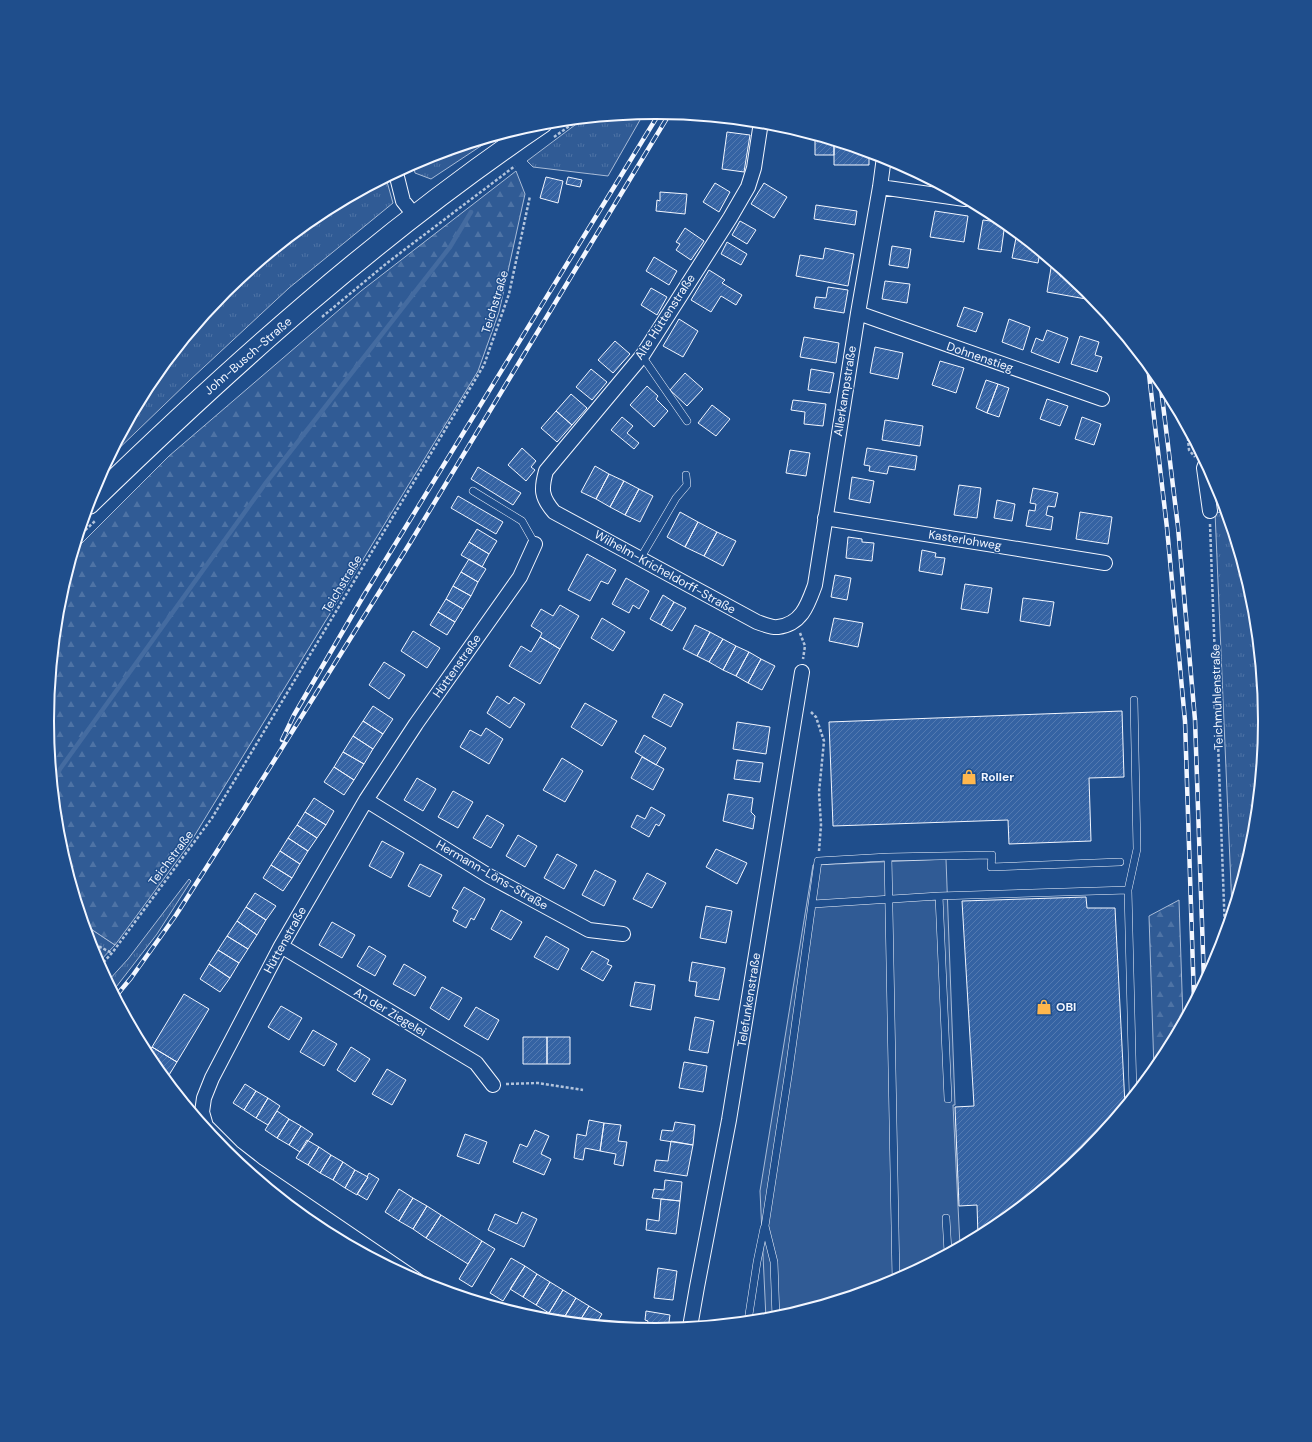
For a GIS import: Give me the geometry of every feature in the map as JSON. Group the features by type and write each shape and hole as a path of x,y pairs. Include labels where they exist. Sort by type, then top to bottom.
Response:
{"main road":[{"name":"John-Busch-Straße","path":"94,510 157,438 241,361 369,253 505,148 545,132"}],"street":[{"name":"Alte Hüttenstraße","path":"544,496 542,485 546,471 642,356 730,218 748,187 754,168 760,129"},
{"name":"Allerkampstraße","path":"795,621 806,608 815,585 883,164"},
{"path":"397,178 404,201 415,216"},
{"path":"880,187 952,197"},
{"name":"Dohnenstieg","path":"858,313 1102,399"},
{"path":"1206,478 1210,511"},
{"name":"Wilhelm-Kricheldorff-Straße","path":"544,496 547,504 554,512 756,622 777,628 795,621"},
{"name":"Kasterlohweg","path":"825,518 1105,563"},
{"name":"Hüttenstraße","path":"203,1118 202,1112 204,1098 212,1078 281,946 366,800 416,724 520,577 535,544"},
{"name":"Telefunkenstraße","path":"691,1322 729,1120 802,672"},
{"name":"Hermann-Löns-Straße","path":"366,800 489,876 589,930 623,934"},
{"name":"An der Ziegelei","path":"281,946 476,1063 493,1085"},
{"name":"Hüttenstraße","path":"253,1169 383,1257"}],"lane":[{"path":"642,356 688,421"},
{"path":"640,559 676,498 687,485 686,475"},
{"path":"473,492 522,520 535,544"},
{"path":"1133,1088 1128,890 1137,849 1134,700"},
{"path":"749,1315 757,1262 765,1226 813,904 818,861 992,855 992,867 1120,862"},
{"path":"888,858 896,1273"},
{"path":"813,904 939,896 1128,890"},
{"path":"939,896 948,1099"},
{"path":"946,1218 948,1247"},
{"path":"765,1226 774,1262 776,1310"}],"path":[{"path":"545,132 557,128"},
{"path":"320,318 387,263 518,163"},
{"name":"Teichstraße","path":"104,961 212,818 484,365 509,294 530,196"},
{"path":"1188,441 1189,450 1198,459"},
{"name":"Teichmühlenstraße","path":"1210,511 1225,919"},
{"path":"795,621 805,646 802,672"},
{"path":"798,699 816,717 824,741 819,792 821,825 818,861"},
{"path":"98,946 112,953"},
{"path":"493,1085 538,1083 583,1090"}],"green space":[{"path":"640,119 608,176 533,167 527,161 576,124"},
{"path":"482,145 431,179 415,173 414,170 426,165 462,151"},
{"path":"516,171 525,194 499,312 478,371 190,843 115,945 92,929 86,915 66,838 59,800 55,760 55,682 59,642 66,604 81,544 169,456 361,291"},
{"path":"387,182 393,203 289,288 120,447 155,387 178,355 203,324 230,295 259,268 322,220"},
{"path":"1215,512 1220,512 1237,565 1253,642 1257,682 1257,760 1253,800 1246,838 1231,896"},
{"path":"189,879 191,881 157,934 116,987 112,977 128,959"},
{"path":"1179,900 1183,1011 1154,1060 1149,916"},
{"path":"92,929 115,945 103,958"}],"shaded area":[{"path":"946,859 955,1105 953,1105 960,1240 922,1261 850,1291 812,1302 766,1312 760,1191 813,865"}],"building":[{"path":"727,132 750,135 744,172 722,169"},
{"path":"815,141 834,146 834,155 815,155"},
{"path":"834,146 869,158 869,165 834,165"},
{"path":"546,177 563,181 558,203 540,198"},
{"path":"568,177 582,180 580,187 566,184"},
{"path":"715,183 730,192 719,212 703,202"},
{"path":"764,183 787,197 774,218 751,204"},
{"path":"660,192 687,194 685,214 656,211 657,200 660,201"},
{"path":"816,205 857,211 855,225 814,219"},
{"path":"935,211 968,216 964,242 930,237"},
{"path":"983,220 992,221 1004,230 1001,252 978,249"},
{"path":"740,221 756,230 747,244 732,235"},
{"path":"685,228 704,241 691,260 676,250 680,244 676,242"},
{"path":"1016,239 1039,257 1038,263 1012,258"},
{"path":"727,242 747,254 741,265 721,254"},
{"path":"892,246 911,249 908,268 889,265"},
{"path":"825,248 854,254 848,286 796,276 800,255 823,259"},
{"path":"654,257 677,271 669,285 646,271"},
{"path":"1051,267 1086,299 1047,292"},
{"path":"709,270 725,280 722,283 742,295 736,305 721,296 711,312 691,300"},
{"path":"885,281 910,284 907,303 882,299"},
{"path":"828,287 848,290 844,313 814,308 816,297 826,298"},
{"path":"651,288 667,297 657,315 641,305"},
{"path":"964,307 983,313 976,332 957,326"},
{"path":"679,319 698,331 683,357 663,346"},
{"path":"1009,319 1030,327 1023,350 1002,342"},
{"path":"1047,330 1068,338 1059,363 1031,352 1036,338 1043,341"},
{"path":"1080,336 1099,342 1095,355 1102,357 1097,372 1071,364"},
{"path":"804,337 839,343 836,363 800,357"},
{"path":"615,341 630,354 613,373 598,360"},
{"path":"875,347 903,353 898,379 870,373"},
{"path":"940,361 964,368 956,393 932,385"},
{"path":"591,369 607,382 592,400 576,387"},
{"path":"811,369 834,373 830,393 808,390"},
{"path":"685,373 703,389 687,406 670,390"},
{"path":"986,380 998,384 987,413 976,408"},
{"path":"998,384 1009,388 999,417 987,413"},
{"path":"647,386 658,396 656,399 668,411 654,427 630,405"},
{"path":"571,394 587,408 572,425 556,411"},
{"path":"1047,399 1068,406 1060,426 1040,419"},
{"path":"793,400 826,404 823,426 804,424 805,412 791,410"},
{"path":"712,405 730,419 716,436 698,423"},
{"path":"556,411 572,425 557,442 541,428"},
{"path":"622,417 633,426 627,433 639,443 634,449 611,430"},
{"path":"1082,417 1101,424 1094,445 1075,439"},
{"path":"885,420 923,426 920,446 882,440"},
{"path":"522,448 536,461 531,467 535,470 526,481 508,465"},
{"path":"867,448 917,456 915,470 889,466 887,474 869,471 870,466 864,465"},
{"path":"790,450 810,453 806,476 786,473"},
{"path":"595,466 609,474 596,499 581,492"},
{"path":"478,467 521,493 513,505 471,479"},
{"path":"609,474 624,481 610,507 596,499"},
{"path":"852,477 874,481 870,503 849,499"},
{"path":"624,481 639,489 625,515 610,507"},
{"path":"959,485 981,488 977,518 954,515"},
{"path":"1033,488 1058,493 1055,507 1048,506 1046,515 1053,517 1051,530 1026,526 1029,510 1035,511 1036,504 1030,503"},
{"path":"639,489 653,496 640,522 625,515"},
{"path":"458,496 503,522 496,534 451,508"},
{"path":"997,500 1015,504 1012,521 994,518"},
{"path":"680,512 698,522 685,547 667,537"},
{"path":"1080,512 1112,517 1108,544 1076,539"},
{"path":"698,522 717,532 704,556 685,547"},
{"path":"477,529 497,541 489,554 469,542"},
{"path":"717,532 736,541 723,566 704,556"},
{"path":"848,537 862,539 862,542 874,543 872,561 846,558"},
{"path":"469,542 489,554 482,567 461,555"},
{"path":"922,550 936,553 935,557 945,558 942,575 919,571"},
{"path":"587,554 616,570 608,584 601,581 590,601 568,590"},
{"path":"469,559 486,569 478,582 461,572"},
{"path":"461,572 478,582 471,596 453,586"},
{"path":"835,575 851,578 847,600 831,597"},
{"path":"626,578 649,591 639,609 633,605 629,613 612,604"},
{"path":"965,584 992,588 988,613 961,609"},
{"path":"453,586 471,596 463,609 446,599"},
{"path":"663,595 674,602 661,625 650,619"},
{"path":"1023,598 1054,602 1050,626 1020,621"},
{"path":"446,599 463,609 455,622 438,612"},
{"path":"674,602 686,608 672,631 661,625"},
{"path":"560,605 579,616 560,649 540,637 542,633 531,626 541,609 553,616"},
{"path":"438,612 455,622 447,635 430,625"},
{"path":"602,618 625,632 613,651 591,638"},
{"path":"834,618 863,623 858,647 829,641"},
{"path":"695,625 710,632 697,656 683,649"},
{"path":"413,631 440,648 427,668 401,651"},
{"path":"710,632 723,639 709,662 697,656"},
{"path":"540,637 560,649 540,684 509,666 521,646 531,652"},
{"path":"723,639 736,646 723,670 709,662"},
{"path":"736,646 749,652 736,676 723,670"},
{"path":"749,652 761,659 748,683 736,676"},
{"path":"761,659 775,666 762,690 748,683"},
{"path":"384,662 405,675 389,699 369,685"},
{"path":"664,694 683,704 671,727 652,717"},
{"path":"497,696 509,704 514,697 525,704 510,728 487,713"},
{"path":"585,703 617,721 602,746 571,727"},
{"path":"373,706 393,719 383,734 363,721"},
{"name":"Roller","path":"1122,711 1124,777 1089,778 1091,841 1009,844 1008,820 833,826 829,722"},
{"path":"363,721 383,734 373,749 353,736"},
{"path":"737,722 770,727 766,754 733,749"},
{"path":"486,728 503,739 489,764 460,747 470,730 481,736"},
{"path":"644,735 666,748 656,765 635,752"},
{"path":"353,736 373,749 364,764 343,752"},
{"path":"343,752 364,764 354,780 334,767"},
{"path":"642,757 664,769 653,790 631,778"},
{"path":"562,758 583,771 565,802 543,790"},
{"path":"737,760 763,763 760,782 734,779"},
{"path":"334,767 354,780 344,795 324,782"},
{"path":"417,778 436,789 423,811 404,800"},
{"path":"453,791 473,802 458,828 438,817"},
{"path":"728,794 753,798 751,812 755,816 753,829 723,821"},
{"path":"314,798 334,811 326,825 305,812"},
{"path":"651,807 665,815 659,826 656,824 649,837 631,827 637,815 645,819"},
{"path":"305,812 326,825 317,838 297,825"},
{"path":"487,815 504,825 491,848 473,838"},
{"path":"297,825 317,838 308,851 288,838"},
{"path":"518,835 537,846 525,867 506,856"},
{"path":"288,838 308,851 300,864 280,851"},
{"path":"382,841 404,853 391,878 369,866"},
{"path":"716,849 747,863 737,884 706,867"},
{"path":"280,851 300,864 292,878 271,865"},
{"path":"557,854 577,865 564,889 544,878"},
{"path":"420,864 442,875 430,897 408,886"},
{"path":"271,865 292,878 283,891 263,878"},
{"path":"595,870 616,881 604,906 582,895"},
{"path":"647,873 666,883 652,908 633,899"},
{"path":"464,887 485,899 474,920 471,918 466,928 453,921 458,911 452,908"},
{"path":"255,893 276,906 266,920 246,907"},
{"name":"OBI","path":"1086,897 1087,908 1115,908 1125,1099 1082,1147 1053,1174 1022,1199 978,1229 977,1205 959,1206 955,1107 974,1106 962,901"},
{"path":"706,906 732,911 726,943 700,938"},
{"path":"246,907 266,920 257,935 237,921"},
{"path":"501,910 522,922 511,940 491,929"},
{"path":"237,921 257,935 248,949 227,936"},
{"path":"332,922 355,935 342,958 319,945"},
{"path":"227,936 248,949 239,963 218,950"},
{"path":"546,936 569,949 558,970 534,957"},
{"path":"369,946 386,956 375,976 357,966"},
{"path":"218,950 239,963 230,978 209,964"},
{"path":"592,951 609,960 607,964 612,966 603,981 581,969"},
{"path":"692,962 725,968 719,1000 695,996 697,982 689,981"},
{"path":"209,964 230,978 220,992 200,979"},
{"path":"404,964 426,977 415,996 393,984"},
{"path":"635,982 655,985 651,1010 630,1006"},
{"path":"442,987 462,998 449,1020 430,1008"},
{"path":"184,994 209,1009 177,1062 152,1047"},
{"path":"281,1006 302,1018 289,1040 268,1027"},
{"path":"476,1007 499,1020 488,1040 464,1026"},
{"path":"695,1017 714,1021 708,1053 689,1050"},
{"path":"313,1030 337,1044 324,1066 300,1052"},
{"path":"523,1037 547,1037 547,1064 523,1064"},
{"path":"547,1037 570,1037 570,1064 547,1064"},
{"path":"152,1047 177,1062 169,1075 155,1055 151,1048"},
{"path":"351,1047 370,1059 355,1082 337,1070"},
{"path":"684,1062 707,1066 703,1092 679,1088"},
{"path":"387,1069 406,1080 392,1105 372,1094"},
{"path":"245,1084 256,1091 244,1110 233,1103"},
{"path":"256,1091 268,1098 256,1118 244,1110"},
{"path":"268,1098 280,1106 268,1125 256,1118"},
{"path":"277,1111 289,1119 277,1138 265,1130"},
{"path":"289,1119 301,1126 289,1145 277,1138"},
{"path":"589,1120 604,1123 600,1151 585,1148 583,1160 574,1158 577,1134 586,1136"},
{"path":"675,1122 695,1125 693,1145 660,1140 662,1130 673,1131"},
{"path":"604,1123 621,1125 618,1141 627,1142 623,1166 614,1164 616,1154 600,1151"},
{"path":"301,1126 313,1134 300,1152 289,1145"},
{"path":"535,1130 549,1136 541,1154 551,1159 544,1175 513,1162 520,1144 527,1147"},
{"path":"465,1134 487,1142 479,1164 457,1156"},
{"path":"307,1140 319,1147 308,1165 296,1158"},
{"path":"671,1141 693,1145 687,1176 654,1171 656,1160 668,1161"},
{"path":"319,1147 331,1155 320,1173 308,1165"},
{"path":"331,1155 343,1162 333,1180 320,1173"},
{"path":"343,1162 355,1170 345,1188 333,1180"},
{"path":"355,1170 368,1177 357,1195 345,1188"},
{"path":"369,1173 379,1179 367,1200 357,1194"},
{"path":"665,1180 682,1182 680,1201 652,1198 654,1189 664,1190"},
{"path":"399,1189 413,1198 399,1221 385,1212"},
{"path":"413,1198 427,1206 413,1229 399,1221"},
{"path":"661,1199 680,1201 676,1234 646,1230 647,1219 659,1221"},
{"path":"427,1206 441,1215 426,1238 413,1229"},
{"path":"522,1212 537,1219 524,1247 488,1230 495,1214 517,1224"},
{"path":"441,1215 482,1241 468,1264 426,1238"},
{"path":"482,1241 495,1249 472,1287 459,1279"},
{"path":"511,1258 525,1266 503,1301 490,1293"},
{"path":"525,1266 537,1274 523,1297 510,1289"},
{"path":"658,1268 677,1271 673,1300 654,1298"},
{"path":"537,1274 550,1282 536,1305 523,1297"},
{"path":"550,1282 563,1290 549,1313 536,1305"},
{"path":"563,1290 576,1298 565,1316 549,1313"},
{"path":"576,1298 589,1306 581,1318 565,1316"},
{"path":"589,1306 602,1314 598,1320 581,1318"},
{"path":"646,1311 670,1315 669,1323 648,1323 648,1321 645,1320"}],"waterway":[{"path":"57,776 265,484 450,247 471,212"}],"railway":[{"path":"282,740 294,715 364,595 656,119"},
{"path":"119,992 176,915 242,812 410,543 666,119"},
{"path":"1149,376 1167,528 1185,721 1194,991"},
{"path":"1162,395 1178,527 1195,720 1204,970"}],"place":[{"name":"Roller","path":"969,777"},
{"name":"OBI","path":"1044,1007"}]}
